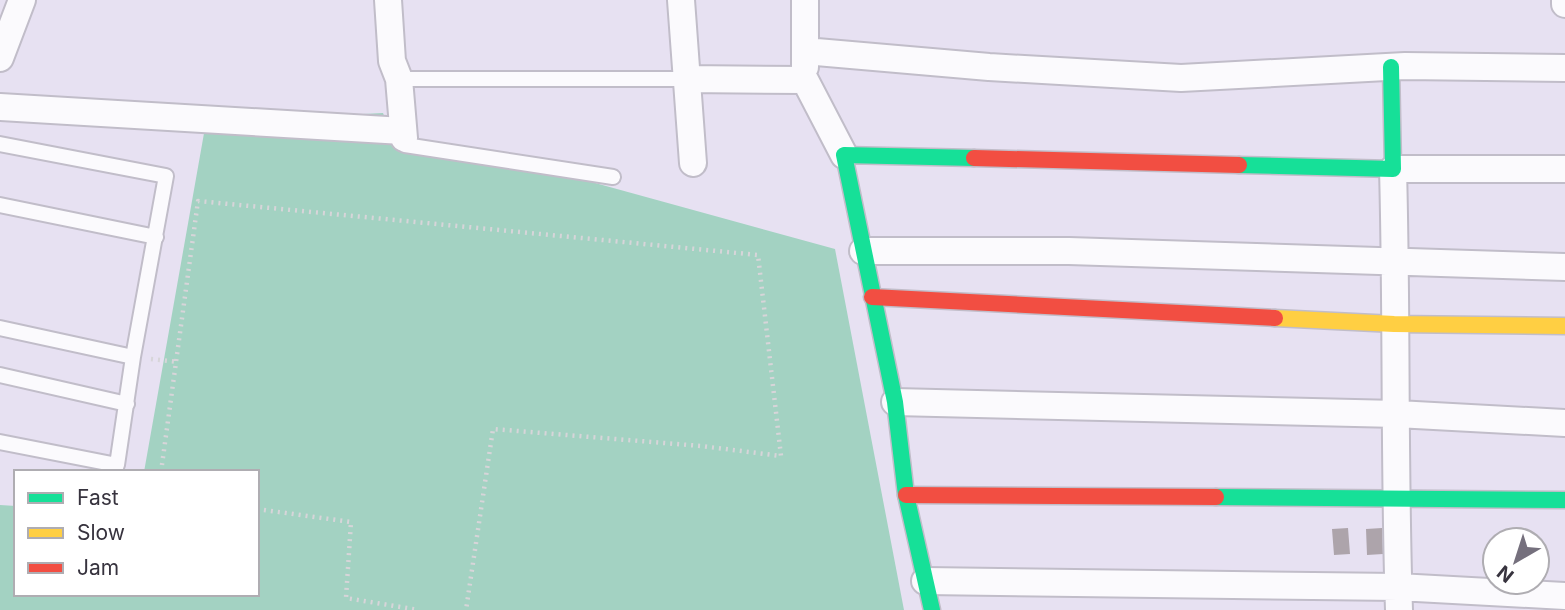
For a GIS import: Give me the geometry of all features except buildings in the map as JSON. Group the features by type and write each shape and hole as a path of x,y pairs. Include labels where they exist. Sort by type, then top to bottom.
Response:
{"street":[{"path":"0,58 22,0"},
{"path":"0,107 404,135 400,79 391,61 388,0"},
{"path":"681,0 693,163"},
{"path":"805,0 805,80 844,155 895,402 905,495 932,610"},
{"path":"805,51 1072,74 1181,78 1391,67 1565,68"},
{"path":"1391,67 1398,599"},
{"path":"685,79 805,80"},
{"path":"844,155 1392,169 1565,169"},
{"path":"863,251 1069,251 1565,267"},
{"path":"872,297 1394,324 1565,326"},
{"path":"895,402 1396,414 1565,423"},
{"path":"905,495 1565,500"},
{"path":"925,581 1398,599 1565,596"}],"lane":[{"path":"400,79 685,79"},
{"path":"404,135 404,145 613,177"},
{"path":"0,144 166,176 133,357 117,465 0,442"},
{"path":"0,205 156,237"},
{"path":"0,328 133,357"},
{"path":"0,375 127,404"}],"path":[{"path":"161,470 198,201 758,255 781,456 701,446 493,429 466,610"},
{"path":"133,357 177,362"},
{"path":"259,509 351,522 346,598 419,610"}],"green space":[{"path":"383,113 396,148 457,145 835,249 904,610 0,610 0,505 14,506 14,596 259,596 259,470 144,470 206,122"}],"traffic: fast":[{"path":"1239,165 1393,169 1391,67"},
{"path":"932,610 906,495 895,402 844,155 974,158"},
{"path":"1216,497 1565,500"}],"traffic: slow":[{"path":"1275,318 1394,324 1565,326"}],"traffic: jam":[{"path":"974,158 1239,165"},
{"path":"872,297 1275,318"},
{"path":"906,495 1216,497"}]}
